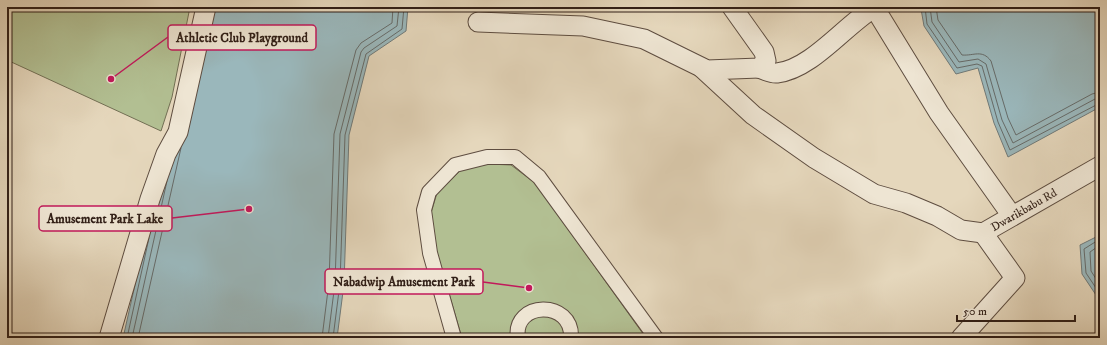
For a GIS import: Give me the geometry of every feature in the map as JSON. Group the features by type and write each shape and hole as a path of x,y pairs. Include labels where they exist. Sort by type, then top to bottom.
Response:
{"street":[{"path":"109,338 150,199 166,154 178,132 206,7"},
{"path":"732,7 764,52 766,61 759,68"},
{"path":"478,22 583,26 644,39 707,70 759,68 776,74 791,69 813,58 834,38 874,7 939,113 1012,216"},
{"path":"702,68 753,115 814,158 874,194 906,202 961,230 982,233"},
{"path":"454,338 430,253 424,210 429,192 454,165 487,157 515,157 539,177 656,338"},
{"name":"Dwarikbabu Rd","path":"960,338 1015,278 982,233 1100,166"},
{"path":"518,338 517,330 523,317 532,311 542,309 557,311 563,316 570,323 571,338"}],"green space":[{"path":"7,7 190,7 172,97 161,131 7,60"},
{"path":"488,164 511,165 535,183 646,338 462,338 436,249 431,213 437,193 461,170"}],"water":[{"path":"198,7 408,7 406,31 369,56 349,135 344,284 337,338 123,338"},
{"path":"925,7 1100,7 1100,107 1008,157 994,123 978,68 956,74 924,26 921,9"},
{"path":"1100,235 1100,301 1082,274 1080,245"}],"place":[{"name":"Athletic Club Playground","path":"111,79"},
{"name":"Amusement Park Lake","path":"249,209"},
{"name":"Nabadwip Amusement Park","path":"529,288"}]}
